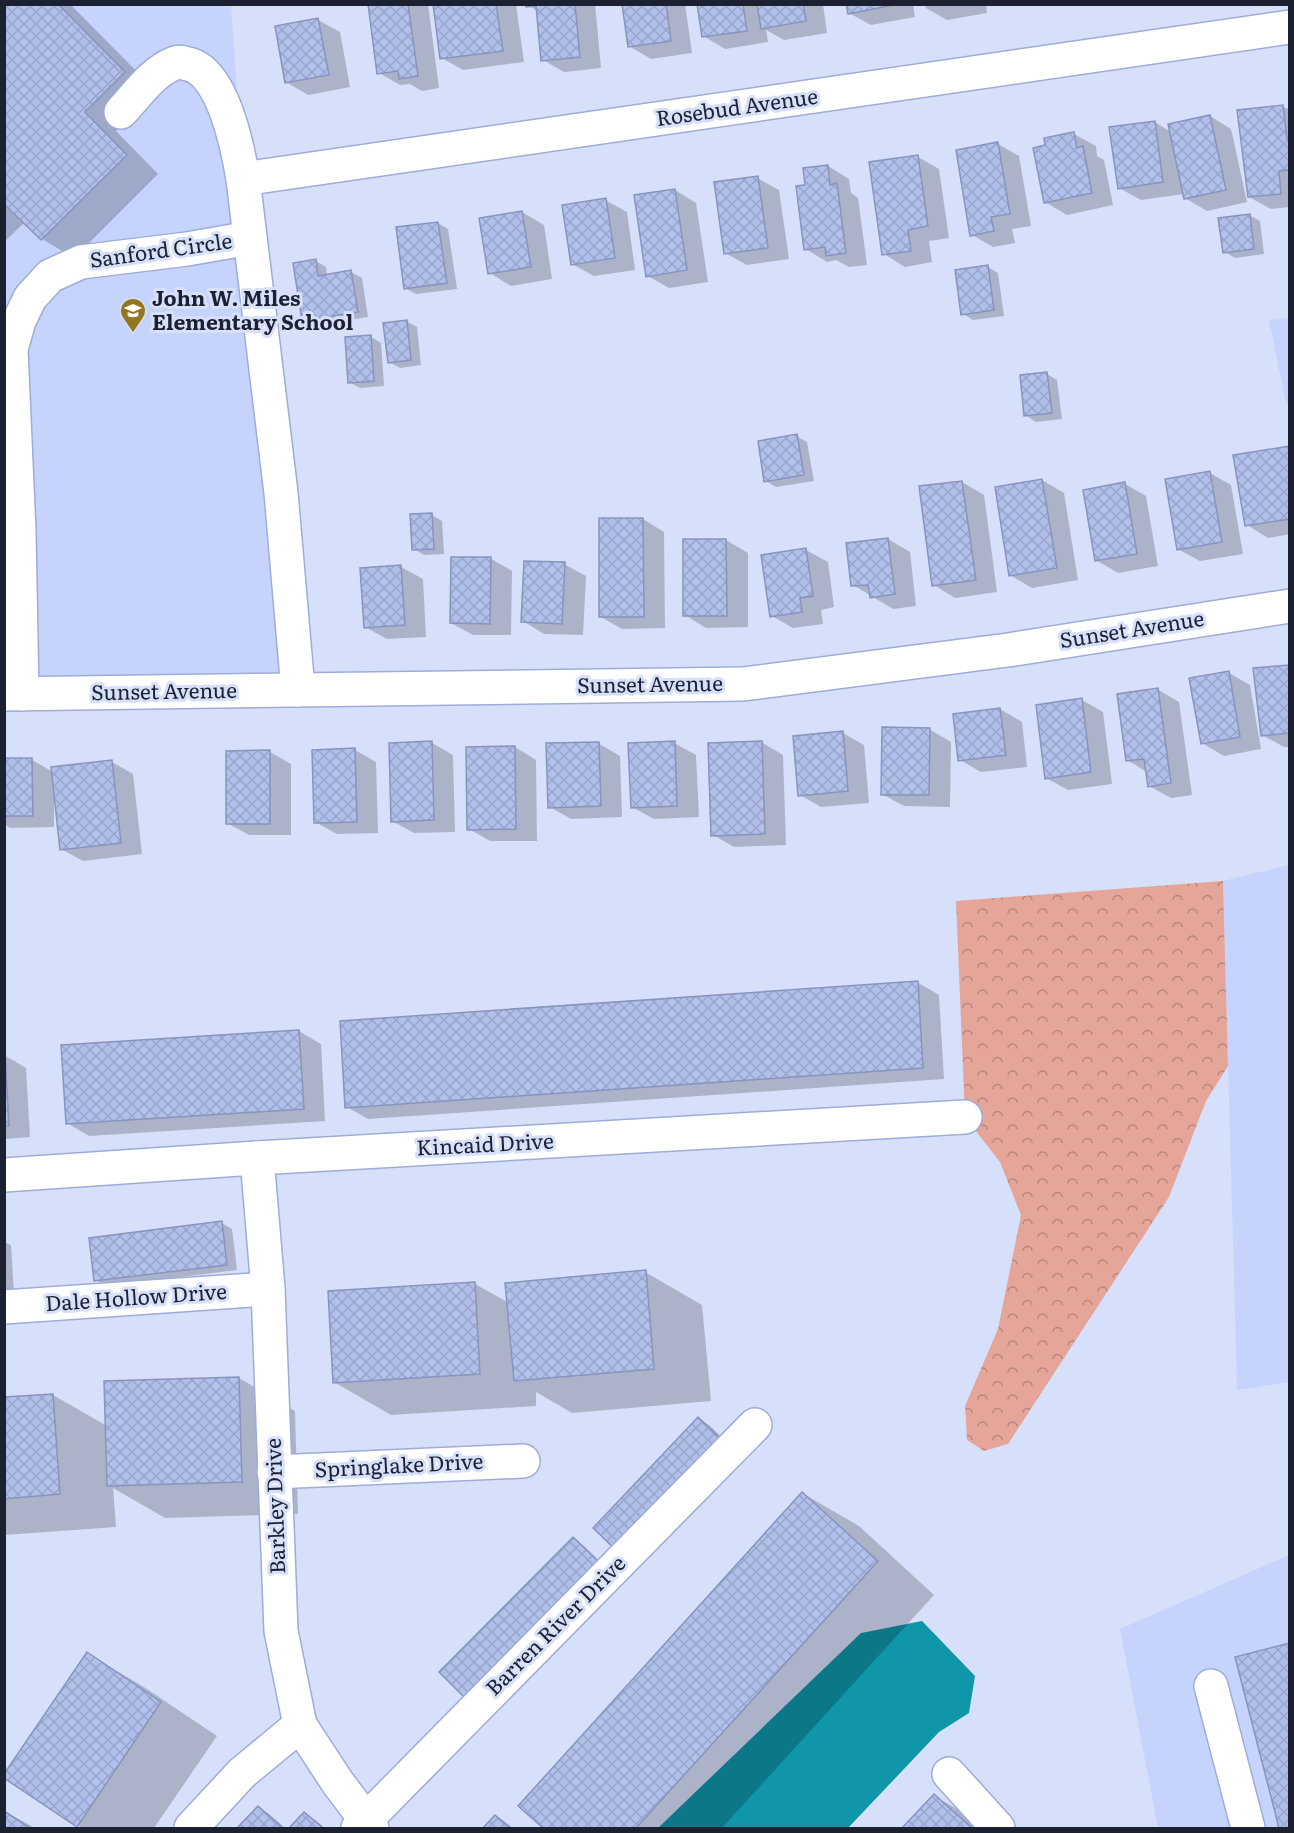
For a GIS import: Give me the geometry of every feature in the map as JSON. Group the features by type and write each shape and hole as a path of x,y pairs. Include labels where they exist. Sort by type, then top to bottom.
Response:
{"street":[{"name":"Rosebud Avenue","path":"243,179 1290,27"},
{"path":"121,112 159,70 178,62 195,65 208,77 222,102 237,144 250,238"},
{"name":"Sanford Circle","path":"13,694 20,531 12,349 19,321 30,298 50,276 81,262 188,249 250,238 281,493 298,690"},
{"name":"Sunset Avenue","path":"13,694 743,684 1008,650 1290,606"},
{"name":"Kincaid Drive","path":"4,1175 965,1117"},
{"name":"Barkley Drive","path":"256,1158 268,1289 281,1631 300,1725 365,1825"},
{"name":"Dale Hollow Drive","path":"4,1307 268,1289"},
{"name":"Barren River Drive","path":"365,1825 755,1425"},
{"name":"Springlake Drive","path":"274,1472 523,1461"},
{"path":"1211,1686 1248,1828"},
{"path":"191,1828 242,1773 300,1725"},
{"path":"949,1774 998,1828"}],"shaded area":[{"name":"John W. Miles Elementary School","path":"4,5 231,5 243,179 298,690 5,694"},
{"path":"1289,318 1290,403 1286,404 1269,320"},
{"path":"1289,865 1289,1382 1237,1390 1223,881"},
{"path":"1289,1555 1289,1828 1158,1828 1120,1629"},
{"path":"922,1621 975,1676 969,1713 939,1732 848,1828 658,1828 861,1633"}],"green space":[{"path":"1223,881 1228,1066 1206,1101 1169,1197 1008,1444 984,1451 967,1440 965,1406 998,1329 1021,1215 1000,1162 965,1117 956,901"}],"building":[{"path":"4,4 58,4 125,72 85,112 127,155 41,240 4,204"},
{"path":"368,4 408,4 418,76 399,79 398,71 377,74"},
{"path":"433,4 496,4 503,51 440,59"},
{"path":"526,4 575,4 580,57 541,61 536,6 526,7"},
{"path":"622,4 666,4 671,41 628,47"},
{"path":"697,4 743,4 747,31 702,37"},
{"path":"757,4 803,4 806,21 761,29"},
{"path":"846,4 894,4 894,5 848,14"},
{"path":"318,18 329,75 285,83 275,26"},
{"path":"1283,105 1287,139 1290,139 1290,170 1279,171 1281,194 1248,197 1237,110"},
{"path":"1210,115 1226,190 1184,199 1168,124"},
{"path":"1155,121 1163,182 1118,189 1109,127"},
{"path":"1074,132 1077,148 1083,146 1092,193 1044,203 1033,148 1045,145 1044,138"},
{"path":"998,142 1010,214 991,217 994,231 970,236 956,150"},
{"path":"918,155 928,226 908,230 911,251 882,255 869,162"},
{"path":"828,165 830,185 837,183 846,253 826,256 825,247 804,250 796,186 805,185 803,168"},
{"path":"758,176 768,248 724,254 714,182"},
{"path":"675,189 687,270 646,277 634,195"},
{"path":"606,198 615,258 571,265 562,205"},
{"path":"522,211 531,267 488,274 479,218"},
{"path":"1250,214 1254,249 1223,253 1218,218"},
{"path":"438,222 447,283 404,289 396,227"},
{"path":"316,259 318,276 351,270 358,312 302,321 293,263"},
{"path":"988,265 994,310 961,315 955,270"},
{"path":"407,320 411,360 388,363 383,323"},
{"path":"371,335 374,381 348,383 345,337"},
{"path":"1047,372 1052,413 1024,416 1020,375"},
{"path":"797,434 804,475 764,482 758,441"},
{"path":"1290,446 1290,519 1245,526 1233,455"},
{"path":"1210,471 1222,542 1177,550 1165,479"},
{"path":"1042,479 1057,568 1009,576 995,487"},
{"path":"962,481 976,580 932,586 919,486"},
{"path":"1125,482 1137,554 1095,561 1083,490"},
{"path":"432,513 434,549 412,550 410,514"},
{"path":"599,518 643,518 644,617 599,617"},
{"path":"888,538 895,594 870,598 868,585 851,586 846,543"},
{"path":"683,539 726,539 727,616 683,616"},
{"path":"806,548 813,596 800,598 802,612 770,617 761,555"},
{"path":"451,557 491,557 490,624 450,623"},
{"path":"524,561 565,562 562,624 521,622"},
{"path":"401,565 405,625 364,628 360,568"},
{"path":"1289,665 1290,733 1261,736 1253,668"},
{"path":"1229,671 1240,737 1201,744 1189,678"},
{"path":"1158,688 1171,783 1148,787 1144,759 1126,761 1117,694"},
{"path":"1082,698 1091,772 1045,779 1036,705"},
{"path":"1000,708 1006,755 958,761 953,714"},
{"path":"882,727 930,728 929,795 881,795"},
{"path":"843,731 848,791 798,796 793,736"},
{"path":"432,741 434,820 391,822 389,743"},
{"path":"675,741 677,806 631,808 628,743"},
{"path":"762,741 765,834 711,836 708,743"},
{"path":"599,742 601,806 548,808 546,743"},
{"path":"515,746 516,829 467,830 466,747"},
{"path":"355,748 357,822 314,823 312,750"},
{"path":"270,750 270,824 226,824 226,751"},
{"path":"4,758 32,758 33,816 4,816"},
{"path":"112,760 121,843 60,850 51,767"},
{"path":"918,981 923,1068 345,1108 340,1021"},
{"path":"299,1030 304,1109 66,1124 61,1045"},
{"path":"5,1054 9,1126 4,1126"},
{"path":"222,1221 227,1265 94,1281 89,1238"},
{"path":"646,1270 654,1369 514,1381 505,1283"},
{"path":"475,1282 480,1374 333,1383 328,1291"},
{"path":"239,1377 242,1482 107,1486 104,1381"},
{"path":"53,1394 60,1494 4,1499 4,1397"},
{"path":"698,1417 725,1443 620,1554 593,1528"},
{"path":"802,1492 878,1561 636,1828 543,1828 518,1806"},
{"path":"573,1537 604,1567 470,1703 439,1672"},
{"path":"1290,1643 1290,1828 1279,1828 1235,1657"},
{"path":"87,1652 161,1702 77,1827 4,1778 4,1774"},
{"path":"934,1794 972,1828 902,1828"},
{"path":"258,1806 283,1828 237,1828"},
{"path":"4,1811 30,1828 4,1828"},
{"path":"304,1812 323,1828 289,1828"},
{"path":"495,1815 511,1828 483,1828"}],"place":[{"name":"John W. Miles Elementary School","path":"133,334"}]}
